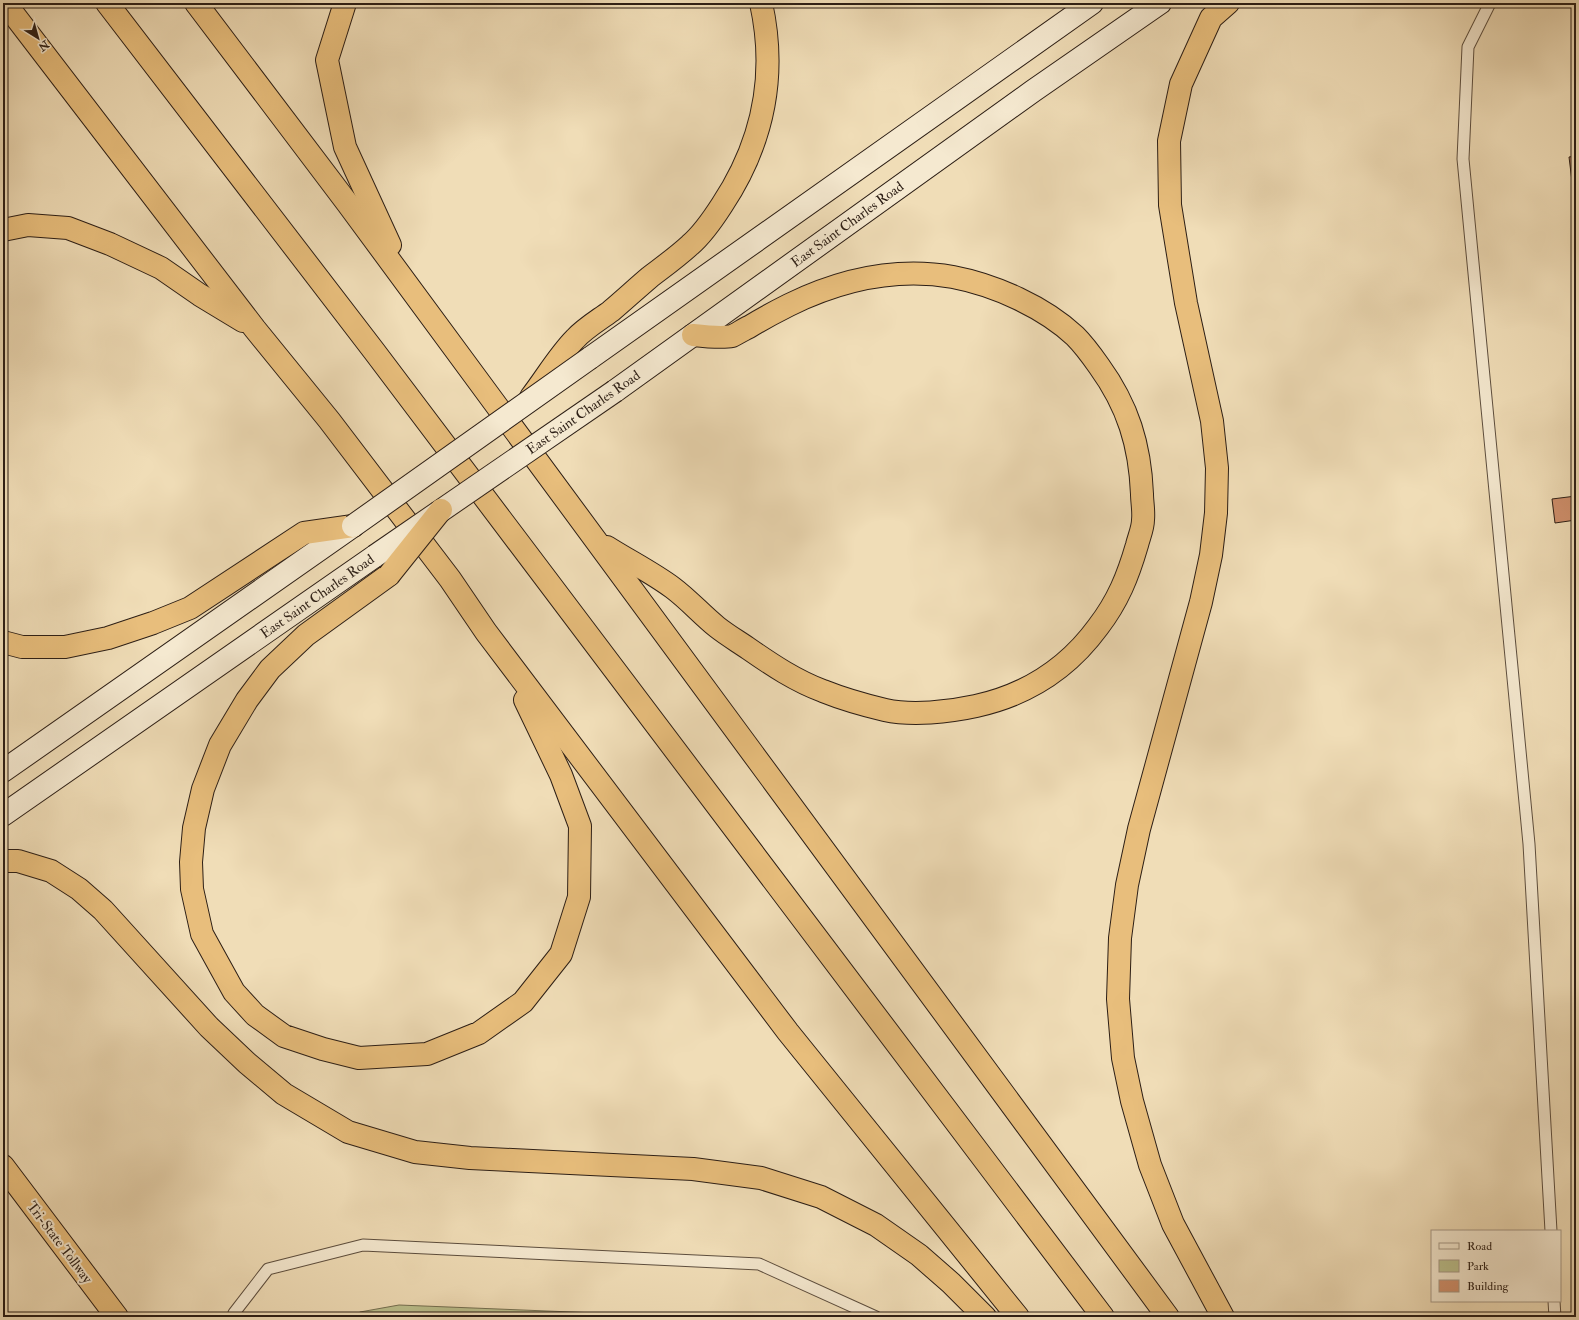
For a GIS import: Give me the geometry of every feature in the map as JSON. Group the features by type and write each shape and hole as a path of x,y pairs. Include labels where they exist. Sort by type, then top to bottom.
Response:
{"highway":[{"path":"5,3 255,329 329,420 450,579 486,632 788,1032 1018,1317"},
{"path":"107,3 378,357 1103,1317"},
{"path":"196,3 410,288 1168,1317"},
{"path":"344,3 327,60 345,147 410,288"},
{"path":"528,401 575,338 612,310 691,244 711,221 730,194 755,139 763,111 768,81 768,53 761,3"},
{"path":"1223,1317 1173,1224 1150,1165 1132,1101 1123,1058 1118,999 1120,938 1127,885 1139,829 1201,602 1211,555 1216,513 1217,468 1212,421 1186,303 1170,205 1169,141 1181,84 1211,18 1228,3"},
{"path":"3,230 28,225 68,228 110,244 161,268 200,295 255,329"},
{"path":"596,540 673,588 718,628 769,663 821,691 889,711 954,711 989,703 1025,690 1059,668 1076,653 1106,617 1121,593 1133,560 1143,522 1141,476 1130,420 1112,384 1076,337 1039,310 993,288 952,277 920,273 893,274 872,276 835,286 790,304 731,336 693,335"},
{"path":"441,510 389,575 306,635 270,669 247,700 220,745 203,789 194,828 191,862 192,889 202,934 234,992 255,1015 284,1036 323,1049 359,1058 427,1054 479,1034 523,1002 561,954 579,897 580,826 561,775 530,709 486,632"},
{"path":"3,642 22,647 65,647 108,638 153,624 190,608 304,533 353,526"},
{"path":"3,861 18,861 51,871 79,888 103,910 209,1028 246,1063 284,1094 348,1132 415,1152 470,1158 693,1169 761,1178 821,1197 876,1225 919,1255 951,1282 986,1317"},
{"name":"Tri-State Tollway","path":"3,1166 117,1317"}],"main road":[{"path":"3,771 353,526 1092,3"},
{"name":"East Saint Charles Road","path":"3,815 441,510 615,391 1033,91 1160,3"}],"lane":[{"path":"1490,3 1468,47 1463,159 1529,844 1550,1230"},
{"path":"236,1317 234,1313 268,1269 363,1245 759,1264 876,1317"},
{"path":"1554,1302 1555,1317"}],"green space":[{"path":"399,1305 695,1317 353,1317 360,1312"}],"building":[{"path":"1576,156 1576,214 1569,157"},
{"path":"1576,496 1576,520 1555,523 1552,499"}]}
